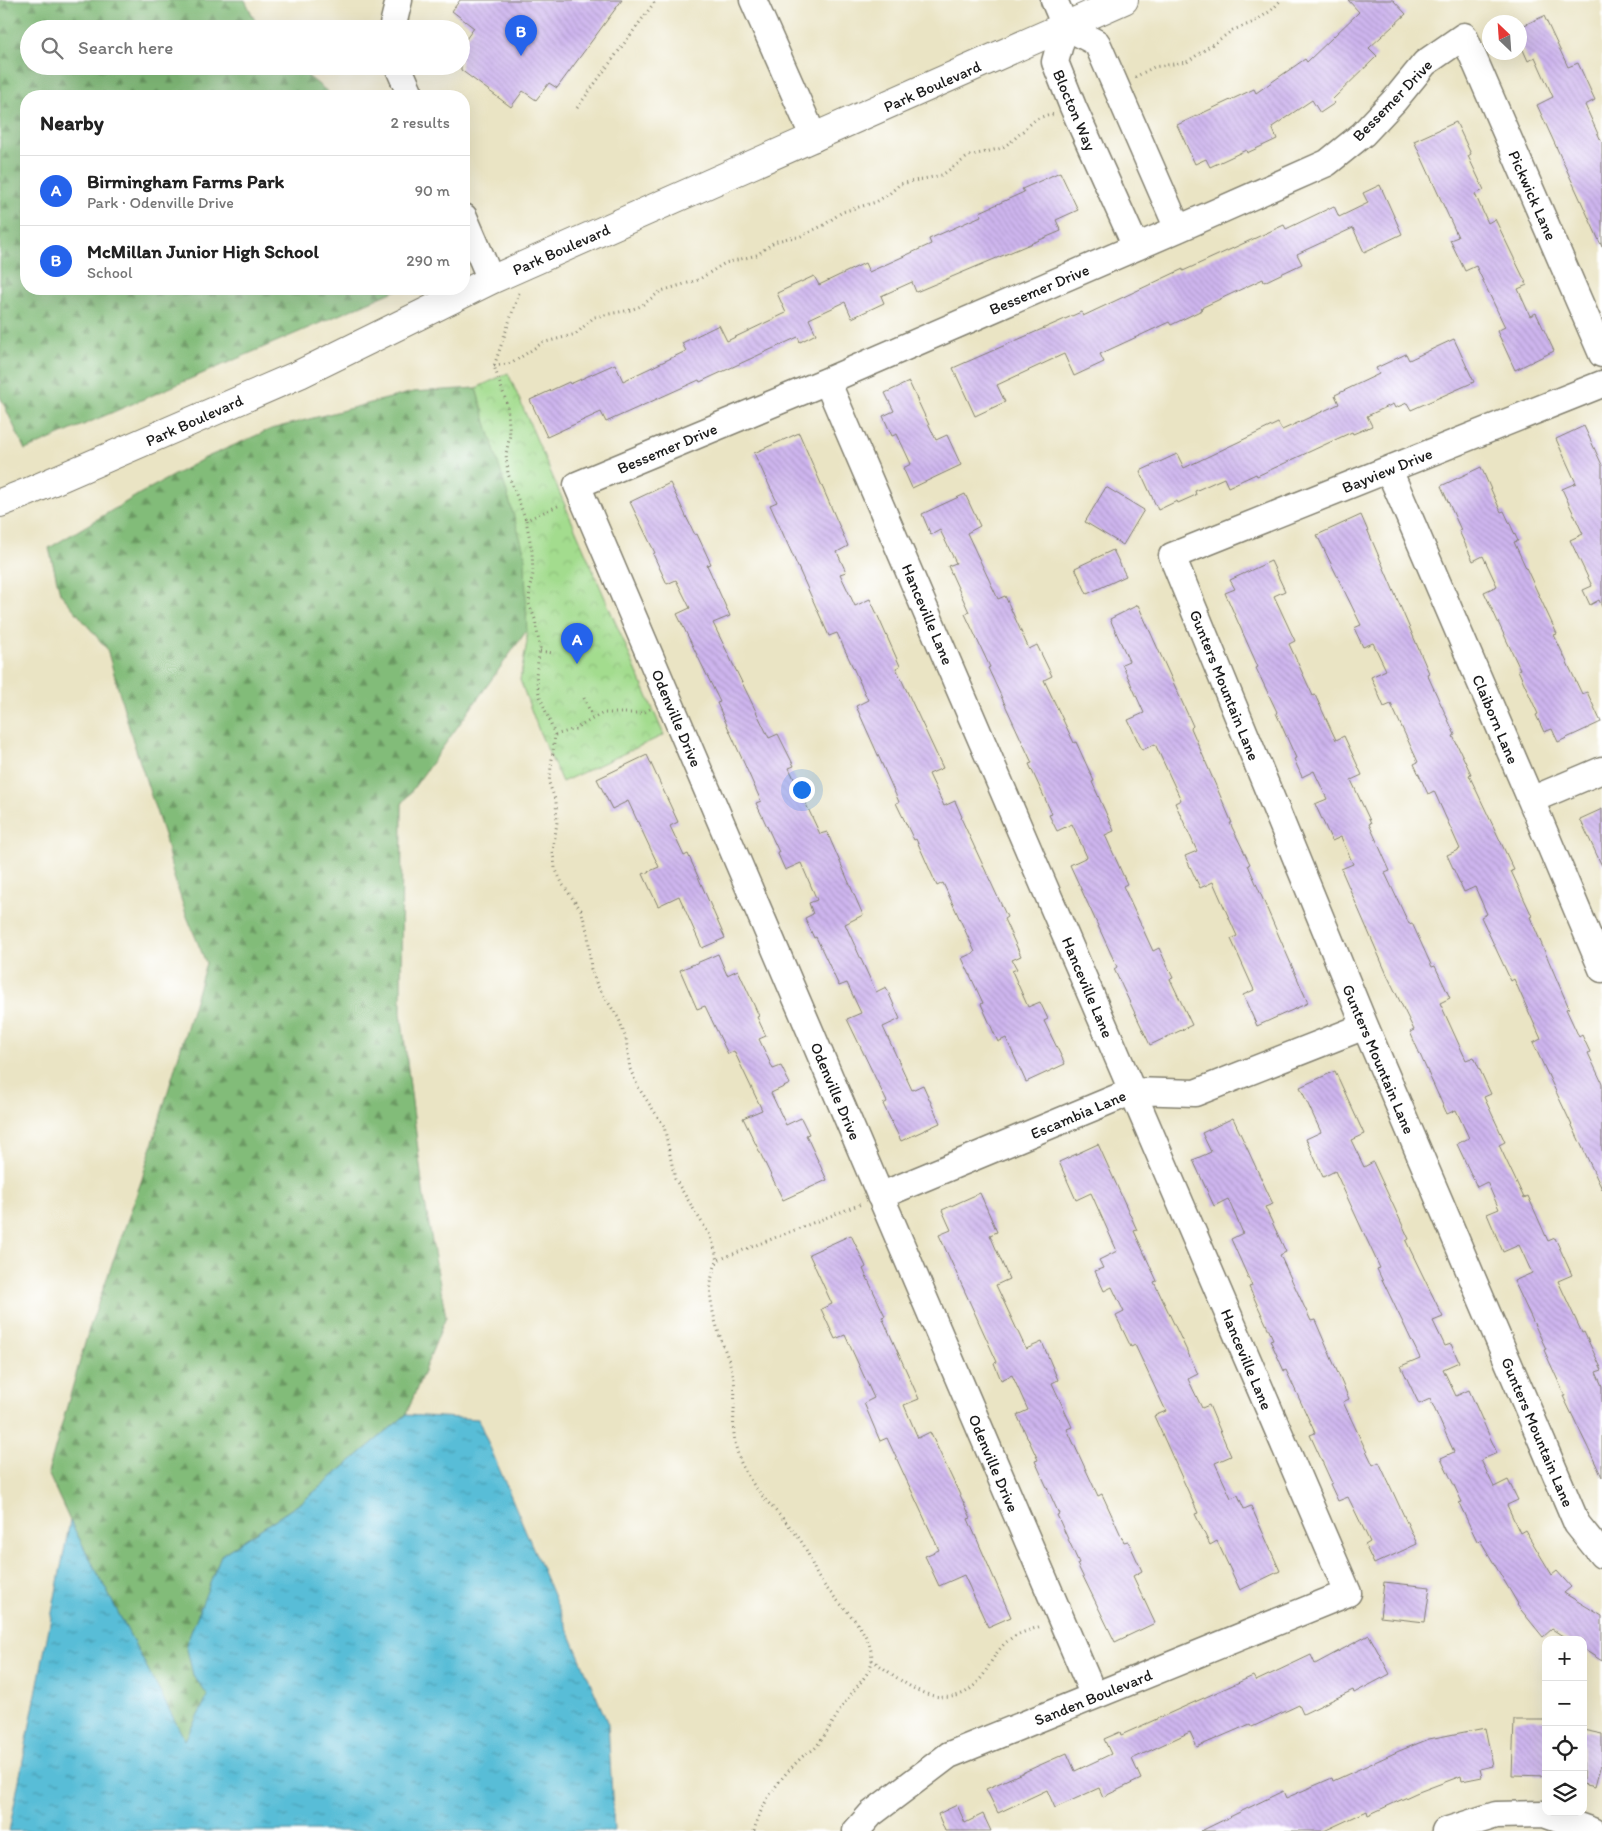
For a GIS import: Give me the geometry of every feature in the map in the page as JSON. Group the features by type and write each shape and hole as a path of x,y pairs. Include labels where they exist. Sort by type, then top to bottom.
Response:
{"main road":[{"name":"Park Boulevard","path":"0,503 300,374 504,283 814,138 1124,0"}],"street":[{"path":"754,0 814,138"},
{"path":"1054,0 1065,26 1098,43 1178,229"},
{"path":"394,20 399,1"},
{"name":"Blocton Way","path":"1065,26 1055,62 1073,107 1136,247"},
{"name":"Bessemer Drive","path":"577,485 828,380 1178,229 1327,162 1363,134 1394,101 1425,63 1464,36"},
{"name":"Pickwick Lane","path":"1464,36 1602,354"},
{"path":"402,75 408,90"},
{"path":"470,227 504,283"},
{"name":"Hanceville Lane","path":"828,380 1348,1593"},
{"name":"Bayview Drive","path":"1172,556 1602,384"},
{"name":"Claiborn Lane","path":"1389,470 1532,800 1602,970"},
{"name":"Odenville Drive","path":"577,485 872,1200 1094,1696"},
{"name":"Gunters Mountain Lane","path":"1172,556 1365,1026 1577,1524 1602,1555"},
{"path":"1532,800 1602,770"},
{"name":"Escambia Lane","path":"872,1200 1132,1091 1196,1093 1365,1026"},
{"name":"Sanden Boulevard","path":"856,1831 871,1814 949,1755 1348,1593"},
{"path":"1445,1831 1496,1815 1544,1814 1592,1831"}],"path":[{"path":"577,108 656,0"},
{"path":"1131,81 1139,74 1154,67 1187,62 1233,30 1254,22 1272,10 1281,0"},
{"path":"494,366 512,363 542,343 576,334 594,317 630,310 640,306 661,291 698,280 725,263 757,255 774,242 799,237 824,225 842,212 876,202 900,184 942,175 968,156 1002,148 1036,119 1050,114 1057,116 1058,113"},
{"path":"504,283 519,292 494,366 507,404 510,435 506,454 508,474 526,520 532,551 533,566 529,604 537,629 540,651 536,675 539,694 555,735 549,782 556,802 557,822 553,852 555,868 563,885 581,910 588,934 591,969 597,985 619,1019 626,1038 630,1069 638,1087 664,1126 675,1179 711,1237 718,1260 713,1276 711,1298 717,1328 735,1380 734,1434 739,1460 748,1477 767,1504 803,1544 820,1580 858,1623 867,1641 872,1660 865,1675 814,1749 801,1757 765,1800 754,1831"},
{"path":"526,520 560,505"},
{"path":"540,651 553,652"},
{"path":"584,698 593,718"},
{"path":"555,735 575,729 603,713 642,713 654,708"},
{"path":"718,1260 872,1200"},
{"path":"872,1660 914,1688 950,1698 970,1691 982,1676 995,1654 1009,1639 1041,1626"}],"green space":[{"path":"0,0 245,0 255,20 20,20 20,75 306,75 325,90 20,90 20,295 385,295 25,450 0,396"},
{"path":"508,373 664,735 562,782 539,731 520,680 527,642 525,554 476,388"},
{"path":"476,388 533,574 535,619 402,804 401,1013 424,1198 446,1317 406,1415 302,1502 221,1555 193,1675 209,1696 185,1741 70,1521 48,1473 89,1329 142,1179 206,963 186,914 173,874 165,838 133,741 107,649 60,593 49,548 141,493 205,458 271,429 413,392"}],"water":[{"path":"406,1415 478,1419 608,1724 614,1831 9,1831 70,1521 185,1740 208,1696 193,1675 186,1645 221,1555 302,1502"}],"building":[{"path":"460,0 622,0 557,88 549,83 536,100 523,91 511,107 468,75 470,75 470,34 474,28 470,25 470,20 464,20 452,11"},
{"path":"1348,0 1393,0 1406,14 1369,48 1377,56 1332,100 1335,103 1320,113 1312,100 1272,127 1277,139 1247,153 1246,150 1210,167 1206,159 1195,164 1177,125 1254,89 1256,93 1305,59 1307,62 1359,12"},
{"path":"1544,16 1568,67 1578,63 1595,100 1585,105 1602,143 1602,247 1537,105 1553,97 1535,57 1528,61 1527,59 1527,24"},
{"path":"1456,122 1471,154 1468,156 1484,190 1475,194 1488,223 1495,219 1527,285 1518,289 1530,316 1536,313 1554,351 1515,370 1497,331 1505,327 1476,266 1465,271 1450,240 1458,237 1414,141"},
{"path":"1060,172 1078,210 1056,220 1061,231 916,292 912,282 881,296 884,303 852,318 845,302 809,319 816,334 800,342 798,337 606,422 601,412 547,437 530,400 615,364 623,381 686,351 682,343 719,325 727,341 786,313 777,293 814,276 819,285 865,263 869,272 931,244 929,239 981,216 980,212 1024,192 1022,189"},
{"path":"1380,185 1402,234 1364,252 1353,228 1297,254 1302,264 1264,282 1263,279 1201,308 1202,310 1171,325 1169,322 1100,354 1104,362 1074,376 1064,354 997,385 1005,402 975,416 953,368 1081,312 1083,316 1183,269 1183,271 1284,225 1286,229 1334,206 1339,217 1368,203 1363,193"},
{"path":"1454,339 1474,382 1411,410 1407,403 1395,408 1393,404 1367,416 1372,426 1353,434 1352,432 1257,476 1256,474 1228,487 1224,478 1195,491 1196,495 1158,510 1140,471 1177,454 1184,468 1278,423 1282,430 1339,404 1335,395 1379,374 1376,368 1406,354 1409,360"},
{"path":"909,382 936,440 947,435 961,465 912,488 903,468 911,464 897,434 892,436 883,416 894,411 885,393"},
{"path":"1584,426 1602,465 1602,607 1599,600 1590,605 1583,590 1592,586 1570,540 1583,534 1562,489 1576,483 1556,439"},
{"path":"799,433 848,546 837,552 846,572 840,574 855,606 870,599 877,614 900,666 896,668 943,768 929,774 944,806 955,801 1007,917 1004,919 1021,956 1012,960 1017,969 1012,971 1028,1007 1040,1002 1048,1019 1044,1021 1065,1064 1026,1082 1006,1038 998,1042 981,1004 983,1003 962,958 975,952 943,883 937,886 916,839 914,840 896,803 899,802 856,706 868,700 837,633 829,636 770,505 777,502 754,453"},
{"path":"1481,467 1501,512 1504,511 1518,541 1514,542 1557,634 1554,635 1582,694 1587,692 1601,722 1558,742 1552,729 1544,732 1518,670 1520,669 1484,592 1497,586 1483,556 1473,561 1441,486"},
{"path":"670,483 711,564 707,565 730,616 713,623 769,738 778,734 794,766 789,768 820,834 827,832 863,915 845,924 876,992 886,987 900,1019 883,1027 912,1090 923,1085 940,1123 901,1141 883,1104 887,1102 847,1019 861,1013 847,983 839,986 805,918 813,914 809,903 817,900 801,863 785,870 777,852 779,852 756,803 761,801 717,703 720,702 677,614 690,608 676,580 667,584 653,554 655,553 630,502"},
{"path":"1106,487 1144,510 1123,545 1085,522"},
{"path":"965,494 980,526 967,533 998,599 1005,596 1029,649 1037,645 1052,676 1044,680 1074,743 1076,742 1114,831 1105,835 1127,884 1123,886 1153,951 1159,948 1173,978 1170,979 1192,1025 1150,1045 1114,969 1117,967 1070,865 1087,857 1072,824 1057,831 1049,815 1052,814 1029,764 1032,763 965,614 969,612 948,566 956,563 940,530 931,535 922,514"},
{"path":"1361,515 1429,673 1427,674 1455,735 1453,736 1471,774 1469,775 1514,870 1511,871 1532,916 1530,917 1569,1008 1566,1009 1579,1037 1582,1035 1602,1083 1602,1189 1533,1043 1541,1039 1514,979 1511,981 1481,917 1487,914 1475,887 1464,892 1447,855 1460,849 1434,791 1428,794 1414,764 1418,762 1391,704 1384,707 1371,677 1386,670 1373,643 1363,647 1354,628 1361,625 1317,535"},
{"path":"1113,550 1126,576 1087,594 1075,568"},
{"path":"1271,561 1285,591 1274,596 1295,641 1289,644 1336,740 1344,736 1362,775 1351,780 1390,871 1385,873 1409,924 1412,923 1432,967 1435,966 1450,998 1440,1003 1466,1060 1474,1057 1491,1094 1484,1097 1505,1142 1499,1145 1524,1198 1528,1196 1548,1241 1555,1238 1572,1275 1558,1281 1582,1333 1584,1332 1602,1370 1596,1372 1602,1386 1602,1477 1563,1396 1565,1396 1544,1350 1546,1349 1514,1281 1532,1273 1519,1245 1503,1252 1487,1214 1499,1209 1487,1182 1477,1187 1457,1144 1469,1138 1456,1110 1447,1114 1410,1032 1414,1030 1388,977 1341,869 1353,864 1341,837 1332,841 1315,804 1327,799 1314,771 1302,777 1277,712 1256,668 1258,667 1225,593 1235,589 1230,580"},
{"path":"1138,605 1193,726 1191,728 1232,823 1230,823 1250,864 1248,865 1308,1003 1257,1026 1243,995 1254,990 1231,939 1237,936 1213,882 1200,888 1185,856 1197,851 1175,803 1181,800 1155,744 1142,750 1128,720 1144,713 1122,664 1129,661 1110,619"},
{"path":"647,755 678,822 670,826 684,856 688,854 725,938 702,948 679,896 658,906 643,874 659,867 628,801 612,809 597,779"},
{"path":"1602,809 1602,866 1580,819"},
{"path":"718,954 727,975 738,970 766,1036 759,1039 773,1069 781,1066 790,1084 771,1093 786,1125 801,1118 809,1134 806,1135 827,1180 783,1200 743,1118 762,1110 734,1051 728,1054 705,1006 697,1009 680,970"},
{"path":"1335,1071 1364,1134 1351,1140 1364,1167 1373,1162 1409,1239 1406,1241 1443,1317 1433,1321 1445,1346 1451,1344 1459,1362 1443,1369 1456,1396 1469,1390 1497,1453 1481,1460 1494,1487 1508,1480 1518,1500 1507,1505 1520,1533 1525,1530 1552,1575 1557,1571 1571,1587 1564,1593 1602,1616 1602,1661 1587,1652 1587,1636 1563,1636 1552,1629 1542,1636 1517,1605 1480,1540 1477,1541 1459,1503 1462,1502 1441,1458 1454,1452 1430,1399 1419,1404 1401,1366 1420,1358 1377,1269 1380,1268 1335,1171 1323,1177 1306,1139 1321,1132 1300,1087"},
{"path":"1233,1118 1273,1204 1265,1207 1286,1252 1280,1255 1311,1321 1315,1320 1349,1399 1343,1402 1373,1465 1379,1462 1417,1544 1374,1564 1365,1545 1370,1542 1348,1497 1338,1501 1330,1484 1332,1483 1310,1435 1315,1433 1270,1340 1273,1339 1249,1287 1252,1286 1231,1239 1243,1233 1228,1199 1214,1206 1193,1160 1211,1152 1202,1133"},
{"path":"1098,1144 1137,1230 1134,1231 1157,1281 1154,1282 1198,1374 1188,1379 1202,1408 1209,1405 1231,1456 1215,1463 1231,1498 1238,1495 1244,1509 1251,1506 1280,1571 1240,1590 1217,1541 1210,1545 1195,1514 1198,1513 1154,1416 1166,1411 1135,1345 1131,1347 1116,1316 1124,1312 1112,1287 1104,1291 1095,1271 1103,1268 1099,1260 1117,1251 1091,1193 1076,1200 1059,1162"},
{"path":"980,1193 997,1232 990,1235 1009,1279 996,1285 1026,1349 1042,1342 1058,1380 1052,1383 1072,1427 1067,1429 1098,1496 1102,1494 1124,1542 1128,1541 1142,1571 1133,1576 1155,1623 1115,1642 1077,1564 1079,1563 1035,1461 1038,1460 1017,1415 1028,1410 1012,1375 1001,1380 994,1363 997,1362 939,1235 951,1230 942,1210"},
{"path":"851,1235 866,1267 863,1269 885,1316 882,1317 919,1399 904,1405 918,1438 930,1432 971,1518 968,1519 1011,1617 988,1627 964,1575 939,1586 925,1556 939,1550 887,1438 880,1441 864,1403 874,1398 845,1335 835,1339 821,1309 832,1304 809,1254"},
{"path":"1384,1582 1430,1587 1425,1622 1380,1617"},
{"path":"1369,1635 1390,1674 1354,1693 1353,1690 1303,1714 1299,1705 1252,1727 1250,1724 1197,1747 1190,1732 1132,1759 1141,1779 1103,1797 1099,1788 1055,1808 1047,1790 998,1813 986,1789 1067,1753 1075,1771 1111,1754 1104,1739 1120,1732 1121,1735 1253,1676 1256,1681 1311,1655 1315,1664"},
{"path":"1514,1720 1542,1720 1542,1776 1512,1775"},
{"path":"1485,1728 1493,1766 1480,1769 1482,1777 1462,1781 1461,1776 1416,1793 1368,1815 1367,1811 1324,1831 1201,1831 1283,1791 1286,1798 1332,1778 1333,1781 1429,1739"},
{"path":"1587,1731 1602,1734 1602,1760 1595,1787 1587,1785"},
{"path":"957,1805 965,1823 983,1814 991,1831 945,1831 938,1814"}],"place":[{"name":"McMillan Junior High School","path":"521,56"},
{"name":"Birmingham Farms Park","path":"577,664"}]}
